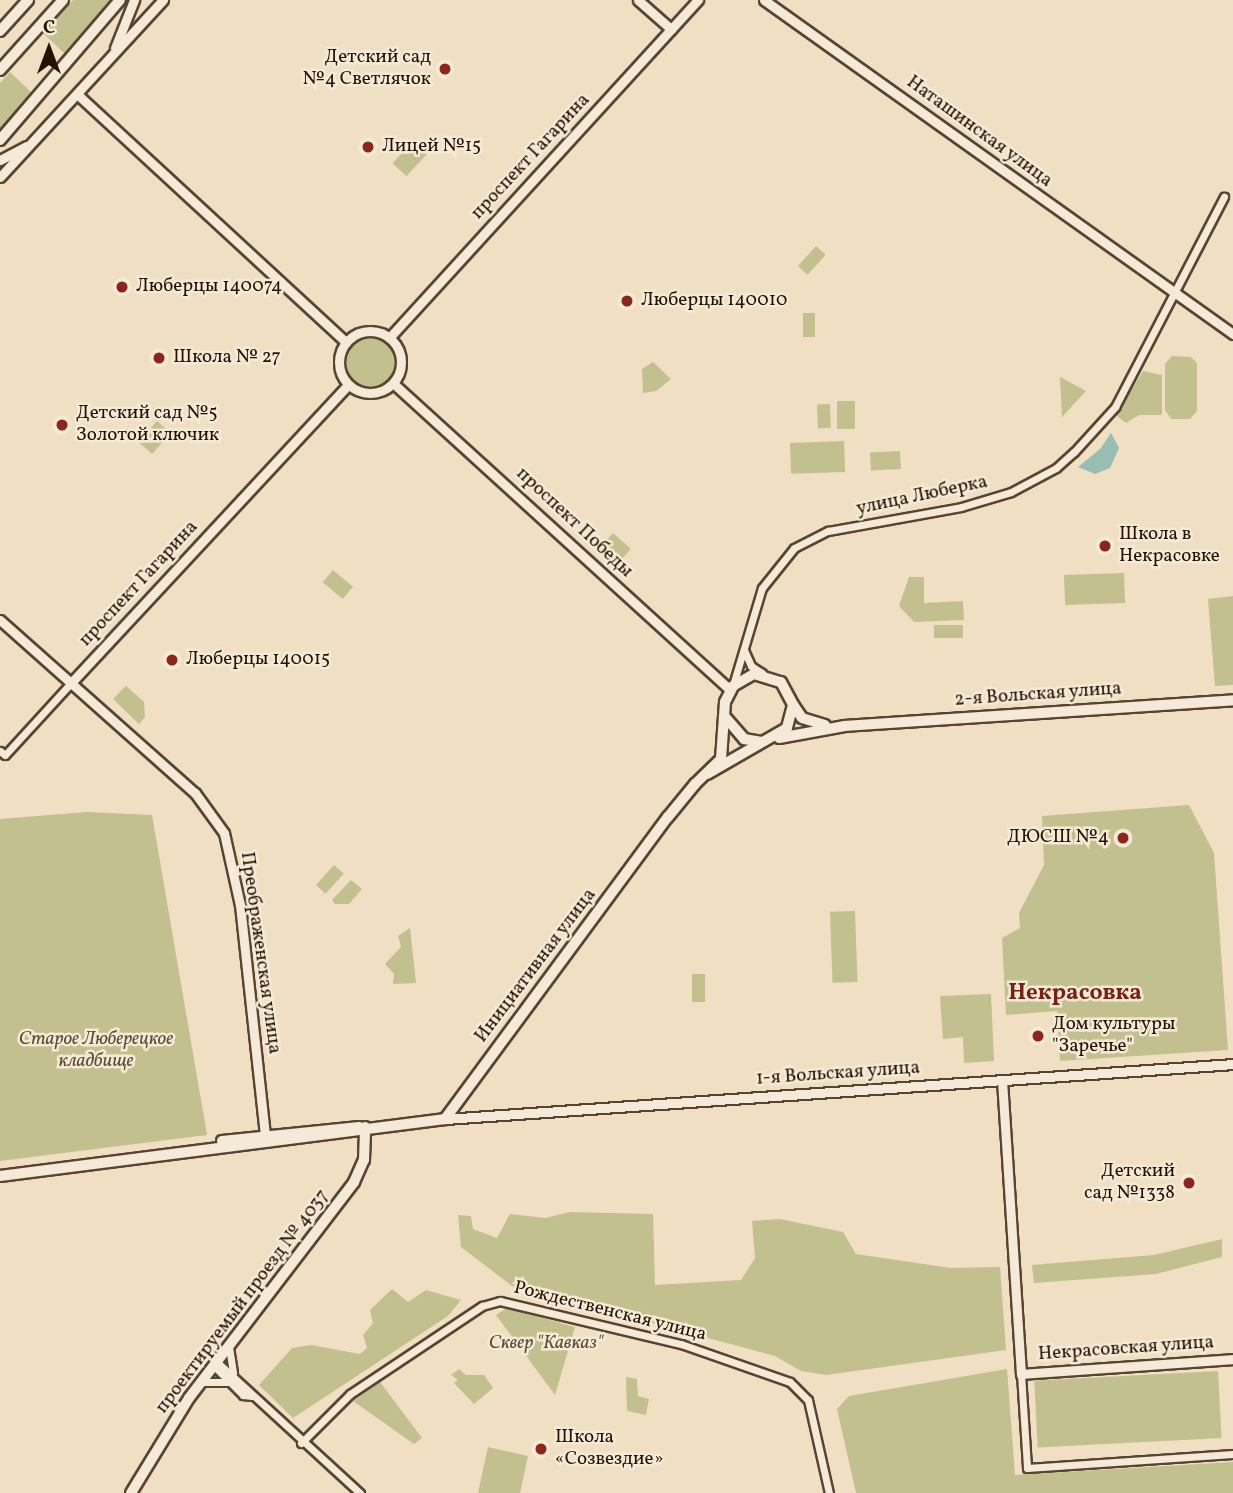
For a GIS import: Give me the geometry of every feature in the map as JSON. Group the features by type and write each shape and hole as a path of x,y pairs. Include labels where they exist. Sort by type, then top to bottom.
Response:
{"main road":[{"path":"1,29 28,0"},
{"path":"0,69 63,0"},
{"path":"0,140 120,0"},
{"path":"725,710 735,733 769,741 787,728 793,705 781,682 763,675 747,676 732,688"},
{"name":"Инициативная улица","path":"445,1119 668,817 723,754 725,710 732,688"},
{"name":"2-я Вольская улица","path":"769,741 845,726 1233,700"},
{"name":"2-я Вольская улица","path":"793,705 807,721 845,726"},
{"name":"Инициативная улица","path":"707,774 730,757 769,741"},
{"path":"0,1176 365,1127 445,1119"},
{"path":"0,1169 345,1125 365,1127"},
{"name":"проектируемый проезд № 4037","path":"131,1493 201,1382 354,1182 364,1160 365,1127"}],"street":[{"path":"109,59 134,0"},
{"path":"0,177 163,0"},
{"path":"638,0 671,29"},
{"name":"проспект Гагарина","path":"390,337 698,0"},
{"name":"Наташинская улица","path":"764,0 1173,294 1233,334"},
{"path":"76,94 346,342"},
{"path":"0,160 33,142"},
{"name":"улица Люберка","path":"732,688 770,574 794,548 811,538 987,500 1056,468 1115,407 1224,197"},
{"path":"372,331 390,337 402,365 394,384 371,394 348,385 339,359 346,342 372,331"},
{"name":"проспект Победы","path":"394,384 732,688"},
{"name":"проспект Гагарина","path":"70,684 348,385"},
{"name":"Преображенская улица","path":"0,620 195,793 224,833 240,905 265,1136"},
{"path":"744,646 751,666 763,675"},
{"path":"2,755 70,684"},
{"name":"1-я Вольская улица","path":"445,1119 1233,1063"},
{"path":"1002,1080 1027,1468 1233,1454"},
{"name":"Рождественская улица","path":"301,1443 350,1394 482,1306 500,1301 592,1326 612,1325 790,1382 808,1400 830,1493"},
{"path":"229,1347 233,1373"},
{"name":"Некрасовская улица","path":"1021,1374 1233,1359"},
{"path":"215,1364 233,1373 251,1396 360,1493"},
{"path":"215,1364 228,1382 251,1396"},
{"path":"201,1382 228,1382"}],"green space":[{"path":"73,0 112,0 65,54 43,33"},
{"path":"10,72 34,95 0,132 0,83"},
{"path":"415,139 429,152 406,176 392,163"},
{"path":"816,246 826,255 808,275 798,266"},
{"path":"803,313 815,313 815,337 803,337"},
{"path":"370,337 388,344 395,362 388,380 370,387 352,380 345,362 352,344"},
{"path":"1172,356 1191,357 1197,363 1197,411 1190,419 1171,419 1165,410 1165,364"},
{"path":"653,362 671,379 656,391 643,393 642,369"},
{"path":"1143,371 1162,375 1162,415 1139,415 1126,423 1116,415"},
{"path":"1060,377 1086,391 1062,417"},
{"path":"837,401 855,401 855,429 837,429"},
{"path":"817,404 830,404 831,428 818,428"},
{"path":"157,421 171,433 152,454 139,442"},
{"path":"844,441 845,472 791,474 790,443"},
{"path":"900,451 901,469 871,471 870,453"},
{"path":"613,533 631,549 622,559 604,543"},
{"path":"333,570 353,587 343,599 323,582"},
{"path":"1124,573 1125,603 1065,605 1064,575"},
{"path":"909,577 924,577 924,603 963,601 964,620 914,622 899,606"},
{"path":"1233,596 1233,685 1215,686 1208,599"},
{"path":"934,625 963,625 963,638 934,638"},
{"path":"126,686 144,702 145,717 139,724 113,699"},
{"path":"1189,805 1214,853 1228,1050 1060,1061 1057,1011 1006,1015 1002,938 1020,928 1019,913 1044,865 1042,816"},
{"name":"Старое Люберецкое кладбище","path":"87,812 152,815 207,1135 0,1161 0,819"},
{"path":"334,865 344,874 326,894 316,885"},
{"path":"351,880 362,889 349,904 335,904 332,900"},
{"path":"855,911 857,982 832,983 830,912"},
{"path":"410,928 416,983 393,984 394,974 385,964 401,947 398,936"},
{"path":"692,974 705,974 705,1002 692,1002"},
{"path":"991,994 994,1061 964,1063 963,1037 943,1039 940,996"},
{"path":"570,1212 653,1214 655,1285 741,1280 755,1258 752,1221 780,1219 843,1232 856,1254 951,1268 1000,1267 1006,1350 826,1375 801,1371 775,1356 512,1286 461,1247 458,1215 471,1216 473,1229 497,1238 510,1214 545,1218"},
{"path":"1222,1239 1222,1257 1156,1274 1034,1283 1032,1265 1154,1255"},
{"path":"392,1289 408,1302 426,1290 461,1300 448,1316 293,1418 259,1385 292,1348 311,1345 360,1354 367,1348 363,1335 373,1323 370,1310"},
{"name":"Сквер \"Кавказ\"","path":"507,1308 575,1327 555,1395 496,1315"},
{"path":"459,1369 466,1375 484,1375 493,1388 474,1404 454,1383 458,1380 451,1375"},
{"path":"1007,1369 1015,1475 1233,1462 1233,1493 856,1493 837,1409 849,1396"},
{"path":"1218,1371 1222,1438 1038,1448 1034,1381"},
{"path":"626,1377 637,1379 638,1396 649,1399 646,1415 627,1411"},
{"path":"380,1382 422,1438 414,1444 353,1401"},
{"path":"488,1447 528,1456 520,1493 478,1493"}],"water":[{"path":"1111,433 1119,448 1110,468 1095,474 1078,467 1100,449"}],"place":[{"name":"Детский сад №4 Светлячок","path":"445,69"},
{"name":"Лицей №15","path":"368,147"},
{"name":"Люберцы 140074","path":"122,287"},
{"name":"Люберцы 140010","path":"627,301"},
{"name":"Школа № 27","path":"159,358"},
{"name":"Детский сад №5 Золотой ключик","path":"62,425"},
{"name":"Школа в Некрасовке","path":"1105,546"},
{"name":"Люберцы 140015","path":"172,660"},
{"name":"ДЮСШ №4","path":"1123,838"},
{"name":"Дом культуры \"Заречье\"","path":"1038,1036"},
{"name":"Детский сад №1338","path":"1189,1183"},
{"name":"Школа «Созвездие»","path":"541,1449"}],"district":[{"name":"Некрасовка","path":"1075,993"}]}
